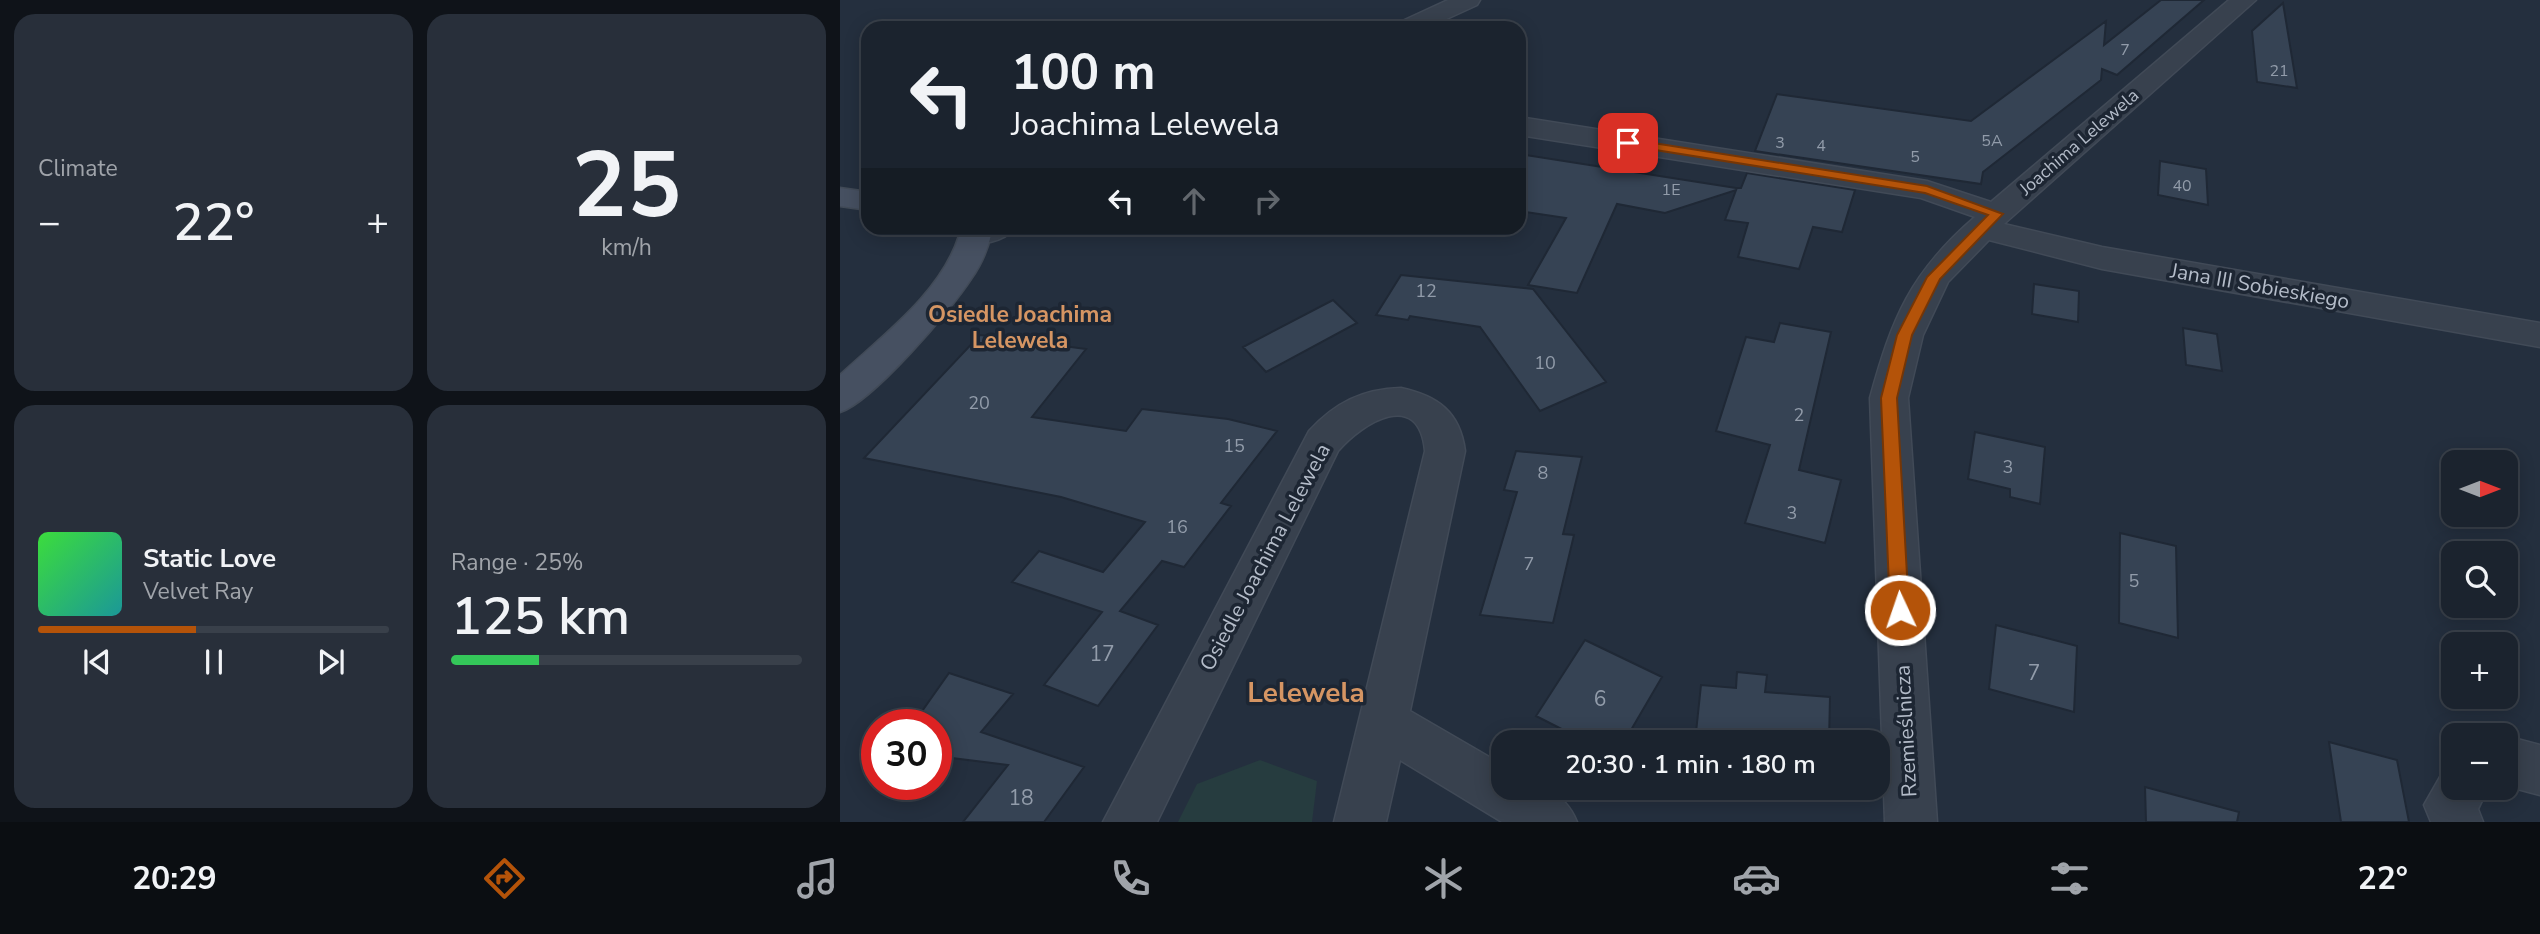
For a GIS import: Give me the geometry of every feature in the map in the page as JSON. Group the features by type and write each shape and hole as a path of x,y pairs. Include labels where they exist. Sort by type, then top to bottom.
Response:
{"main road":[{"path":"840,197 861,200"},
{"path":"840,398 958,276 978,235"}],"street":[{"path":"1422,21 1468,0"},
{"name":"Joachima Lelewela","path":"1989,221 2244,0"},
{"path":"1526,126 1927,190 1989,221"},
{"name":"Jana III Sobieskiego","path":"1989,221 2102,258 2540,335"},
{"name":"Rzemieślnicza","path":"1910,822 1889,398 1905,335 1934,277 1989,221"},
{"name":"Osiedle Joachima Lelewela","path":"1129,822 1324,442 1339,423 1355,412 1371,406 1399,403 1413,405 1438,419 1445,433 1444,451 1360,822"},
{"path":"1384,723 1551,822"},
{"path":"2518,764 2540,770"},
{"path":"2454,800 2450,805 2457,822"}],"green space":[{"path":"1260,760 1317,781 1312,822 1178,822 1197,784"}],"building":[{"path":"2161,0 2204,0 2117,75 2102,69 2101,80 1983,172 1981,184 1755,151 1777,94 1971,121 2106,21 2104,45"},
{"path":"2283,3 2297,88 2257,82 2252,31"},
{"path":"1526,155 1736,188 1741,188 1747,173 1855,190 1842,232 1813,227 1799,269 1738,257 1748,223 1725,220 1736,190 1665,213 1617,204 1577,293 1528,285 1566,218 1526,212"},
{"path":"2160,161 2206,169 2208,205 2158,195"},
{"path":"1401,275 1533,289 1606,382 1540,411 1480,327 1410,316 1408,320 1376,315"},
{"path":"2034,284 2079,291 2078,322 2032,314"},
{"path":"1333,300 1357,323 1266,372 1243,347"},
{"path":"1780,323 1831,332 1799,470 1841,480 1825,543 1745,523 1770,445 1716,431 1746,337 1774,342"},
{"path":"2183,328 2217,334 2222,371 2186,365"},
{"path":"980,335 1086,349 1032,417 1126,431 1142,409 1228,419 1277,431 1221,503 1231,506 1184,567 1162,561 1120,611 1158,625 1098,706 1044,685 1102,612 1012,582 1039,551 1103,572 1145,522 1061,497 864,458"},
{"path":"1975,432 2045,447 2040,504 2010,497 2010,489 1968,479"},
{"path":"1516,451 1582,457 1563,534 1574,535 1553,623 1480,615 1517,492 1504,490"},
{"path":"2120,533 2176,546 2178,638 2119,623"},
{"path":"1996,625 2077,646 2074,712 1989,689"},
{"path":"1585,640 1662,677 1631,730 1563,730 1536,716"},
{"path":"1737,672 1767,675 1765,692 1830,697 1829,730 1696,730 1701,685 1736,688"},
{"path":"949,673 1013,694 981,732 1084,767 1044,822 963,822 1008,765 952,758 952,709 924,709"},
{"path":"2329,742 2397,760 2409,822 2341,822"},
{"path":"2145,787 2239,812 2237,822 2146,822"}],"district":[{"name":"Osiedle Joachima Lelewela","path":"1020,327"},
{"name":"Lelewela","path":"1306,693"}],"route":[{"path":"1628,143 1927,190 1996,214 1934,277 1905,335 1889,398 1900,610"}]}
